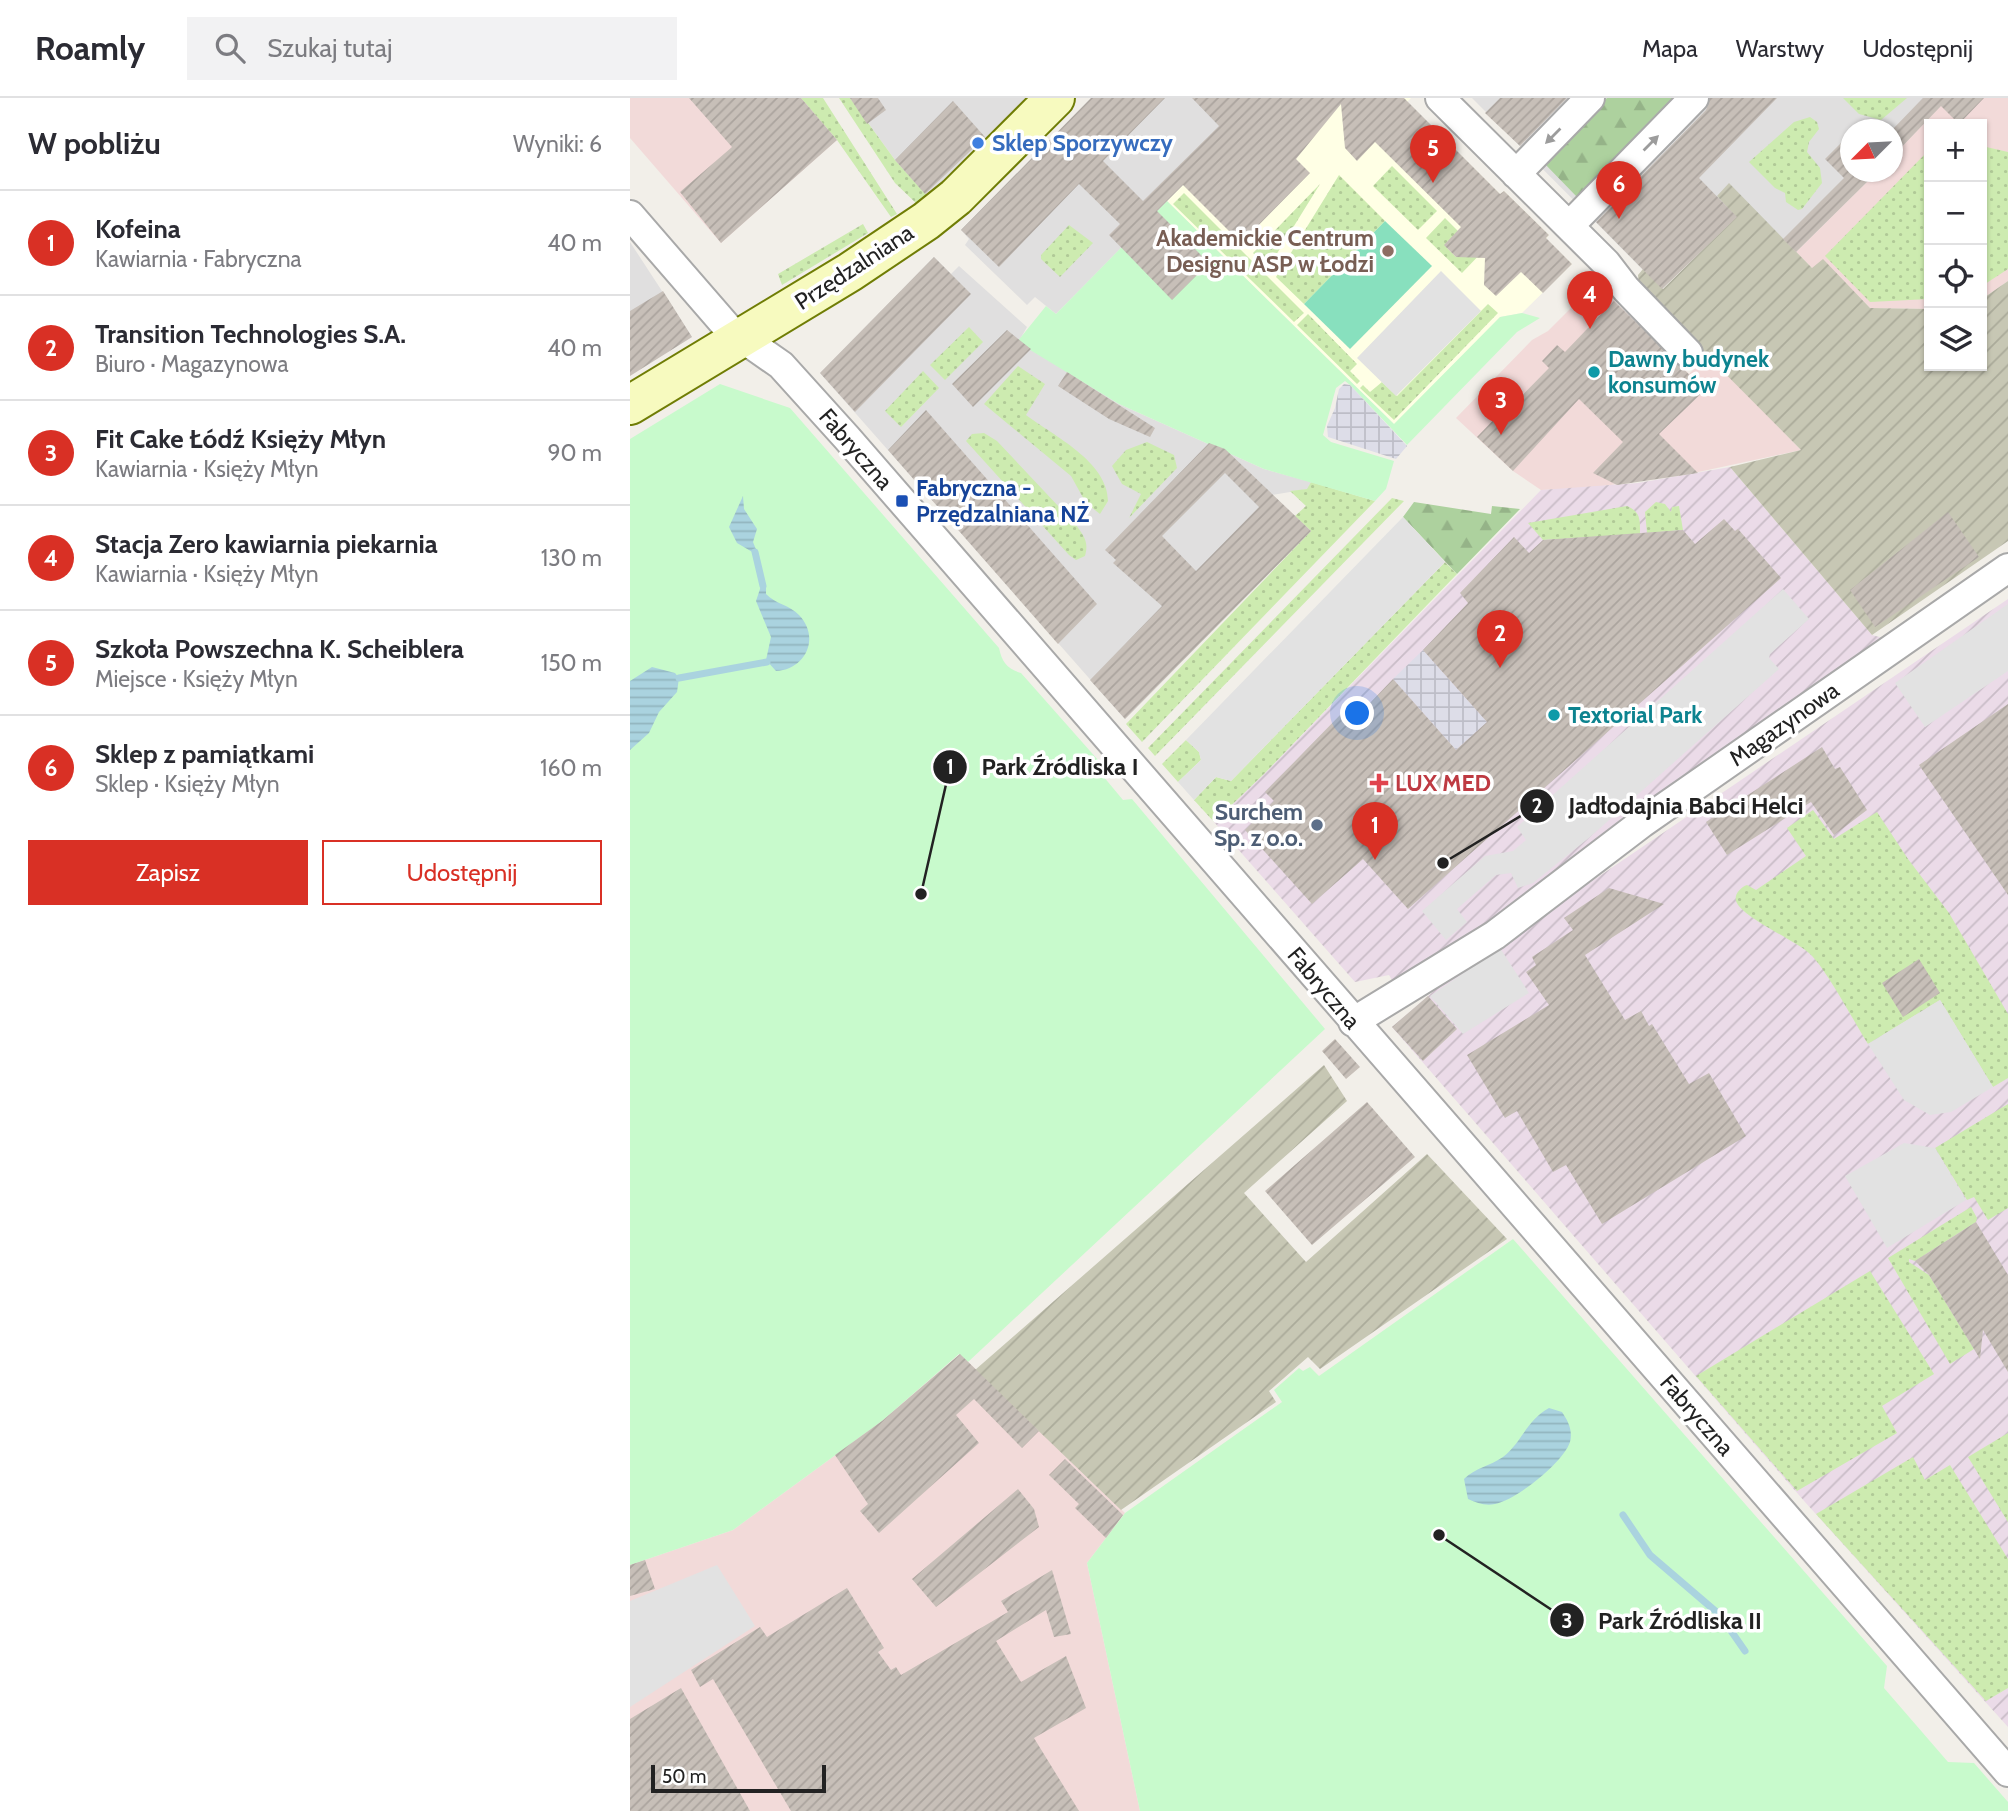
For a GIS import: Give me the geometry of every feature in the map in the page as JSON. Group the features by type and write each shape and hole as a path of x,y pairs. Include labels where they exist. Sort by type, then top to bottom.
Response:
{"street":[{"name":"Przędzalniana","path":"630,405 850,272 936,214 1055,98"},
{"path":"1440,98 1569,226 1688,353"},
{"path":"1516,174 1590,98"},
{"path":"1569,226 1694,98"},
{"name":"Fabryczna","path":"630,215 729,328 781,365 816,403 2008,1772"},
{"name":"Magazynowa","path":"1353,1022 1494,935 1642,823 2008,568"}],"shaded area":[{"path":"630,98 801,98 837,140 721,243 630,138"},
{"path":"850,98 1030,98 930,199 895,160"},
{"path":"1091,98 1269,98 1056,314 1035,297 1027,305 965,245 969,239 961,230"},
{"name":"Akademickie Centrum Designu ASP w Łodzi","path":"1270,98 1411,98 1407,102 1500,194 1504,191 1549,235 1546,239 1572,264 1522,313 1500,317 1395,425 1167,201"},
{"path":"1472,98 1948,98 1928,119 1924,119 1924,123 1903,145 1903,119 1840,119 1840,182 1867,182 1796,252 1728,184 1737,217 1662,289"},
{"path":"1948,98 2008,98 2008,281 1987,296 1987,119 1928,119"},
{"path":"1924,123 1924,309 1870,308 1823,260 1813,269 1796,252 1867,182 1903,182 1903,145"},
{"path":"1729,183 1812,268 1823,259 1870,308 1924,309 1924,371 1987,371 1987,296 2008,281 2008,541 1872,635 1730,467 1801,450 1639,287 1638,275 1643,269 1663,289 1736,217 1717,196"},
{"path":"630,242 692,337 630,375"},
{"path":"934,257 951,274 959,266 1027,327 1019,341 1119,404 1264,469 1311,482 1308,489 1272,495 1311,531 1125,719 820,373"},
{"path":"1441,271 1481,311 1396,396 1357,358"},
{"path":"1596,283 1689,374 1708,355 1801,450 1689,474 1589,488 1541,490 1513,471 1456,418 1532,340 1548,331"},
{"path":"1344,384 1350,385 1407,446 1396,459 1328,437 1327,426 1339,389"},
{"name":"Textorial Park","path":"1730,467 1872,635 1883,638 1512,907 1392,980 1389,975 1355,982 1214,822 1541,490 1638,483"},
{"path":"1403,517 1445,562 1231,781 1216,777 1194,800 1178,782 1201,760 1199,752 1186,740"},
{"path":"1783,589 1809,619 1770,654 1769,658 1779,669 1590,837 1533,883 1518,888 1511,873 1496,875 1457,909 1467,922 1446,940 1422,911 1485,856 1513,851 1526,840 1517,827"},
{"path":"2008,599 2008,1727 1805,1502 1392,1027 1449,978"},
{"path":"2008,604 2008,671 1925,727 1895,683"},
{"path":"1423,650 1487,722 1456,750 1393,679"},
{"path":"1500,948 1529,993 1463,1034 1430,996"},
{"path":"1940,1000 1993,1087 1951,1112 1930,1115 1904,1100 1868,1044"},
{"path":"1324,1065 1347,1101 1244,1193 1306,1262 1427,1154 1507,1239 1320,1369 1308,1357 1269,1391 1276,1402 1121,1510 975,1370"},
{"path":"1904,1143 1935,1148 1966,1200 1887,1248 1845,1176"},
{"path":"960,1354 1125,1513 1087,1563 1140,1811 630,1811 630,1565 733,1530 882,1421"},
{"path":"717,1565 755,1626 630,1707 630,1601"}],"green space":[{"path":"801,98 823,98 897,214 891,217 837,140"},
{"path":"839,98 850,98 895,160 930,199 917,204 895,183"},
{"path":"1607,98 1674,98 1577,197 1544,163"},
{"path":"1843,98 1907,98 1882,119 1859,114"},
{"path":"1810,117 1817,122 1819,129 1809,142 1807,152 1820,168 1822,183 1802,209 1798,210 1786,202 1785,193 1775,188 1749,162 1794,122"},
{"path":"1987,147 2008,152 2008,269 1987,283"},
{"path":"1924,155 1924,299 1870,302 1825,256 1898,182 1903,182 1903,176"},
{"path":"1392,166 1437,211 1418,230 1373,186"},
{"path":"1339,175 1385,221 1304,304 1276,277"},
{"path":"1320,184 1268,268 1253,253"},
{"path":"1184,193 1304,313 1294,322 1173,204"},
{"path":"1167,201 1394,424 1500,317 1522,313 1540,318 1517,332 1407,445 1350,385 1345,381 1336,388 1323,435 1331,442 1394,461 1386,489 1375,501 1264,469 1119,404 1017,342 1046,306 1056,314"},
{"path":"1445,218 1460,233 1447,242 1447,248 1456,257 1486,248 1462,273 1426,238"},
{"path":"1385,221 1432,266 1350,349 1304,304"},
{"path":"863,224 868,233 782,285 778,274"},
{"path":"1069,225 1093,243 1060,277 1041,259 1041,255"},
{"path":"1488,304 1498,313 1394,420 1360,388 1363,385 1370,392 1382,382 1397,396"},
{"path":"1308,314 1357,364 1350,371 1360,381 1357,384 1297,325"},
{"path":"969,327 983,342 945,380 930,365"},
{"path":"1018,366 1045,384 1026,415 1078,451 1099,474 1106,487 1108,501 1100,514 1086,503 1071,476 984,404"},
{"path":"923,371 939,388 901,427 885,411"},
{"path":"720,384 790,408 999,648 1006,664 1021,673 1098,760 1098,770 1123,800 1132,799 1325,1029 968,1362 959,1354 882,1421 733,1530 630,1565 630,439"},
{"path":"984,433 997,441 1076,525 1085,539 1085,556 1076,560 1069,555 966,441 972,434"},
{"path":"1147,442 1174,455 1177,468 1129,518 1141,494 1122,484 1112,466 1126,450"},
{"path":"1311,482 1375,501 1142,742 1126,724 1311,531 1295,516 1306,506 1290,491 1307,489"},
{"path":"1392,498 1404,501 1155,756 1148,748"},
{"path":"1414,502 1491,514 1492,506 1520,509 1457,574 1403,517"},
{"path":"1656,502 1665,504 1671,512 1672,507 1679,506 1683,530 1647,533 1645,512"},
{"path":"1627,506 1639,517 1640,534 1543,540 1528,523"},
{"path":"1445,562 1457,574 1265,773 1214,822 1194,800 1216,777 1231,781"},
{"path":"1186,740 1199,752 1201,760 1178,782 1162,764"},
{"path":"1813,810 1834,839 1877,812 1949,913 2008,1014 2008,1078 1993,1087 1940,1000 1868,1044 1832,984 1810,954 1740,907 1736,898 1742,887 1747,885 1756,890 1806,856 1787,828"},
{"path":"2008,1104 2008,1208 1988,1220 1974,1197 1967,1200 1935,1148"},
{"path":"1971,1207 1977,1218 1976,1222 1915,1261 1909,1259 1909,1262 1929,1275 1974,1349 1950,1364 1888,1258"},
{"path":"1513,1239 1887,1666 1884,1688 1948,1762 1974,1763 2008,1802 2008,1811 1140,1811 1087,1563 1125,1513 1282,1402 1274,1390 1299,1368 1303,1371 1310,1367 1319,1376"},
{"path":"1870,1271 1934,1374 1882,1406 1897,1433 1797,1491 1696,1376"},
{"path":"2008,1433 2008,1522 1968,1457"},
{"path":"1913,1457 1925,1480 1950,1465 2008,1559 2008,1688 1986,1701 1816,1514"}],"water":[{"path":"743,496 744,509 757,529 753,542 757,552 754,553 737,543 729,527"},
{"path":"761,586 766,587 766,594 799,615 809,633 807,651 802,659 786,669 776,671 766,660 771,637 756,601"},
{"path":"652,667 675,673 679,678 677,692 659,712 649,733 630,750 630,681"},
{"path":"1549,1408 1562,1412 1570,1430 1570,1442 1558,1460 1538,1479 1504,1501 1488,1505 1468,1499 1464,1479 1503,1457 1535,1419"}],"building":[{"path":"689,98 801,98 837,140 721,243 680,192 732,147"},
{"path":"850,98 878,98 886,110 867,124"},
{"path":"1091,98 1165,98 1103,161 1143,201 1219,126 1192,98 1404,98 1500,194 1504,191 1549,235 1546,238 1572,264 1543,293 1521,272 1496,296 1484,285 1485,258 1456,257 1444,245 1461,227 1375,142 1357,161 1345,148 1341,104 1296,159 1310,173 1241,243 1183,185 1157,211 1209,263 1172,300 1109,235 1120,224 1079,184 999,267 961,230"},
{"path":"1500,98 1567,98 1520,146 1485,113"},
{"path":"1710,98 1777,98 1699,178 1737,217 1662,289 1596,222 1706,110"},
{"path":"1923,98 1984,98 1964,119 1954,119 1941,106 1929,119 1924,119 1924,124 1903,146 1903,119"},
{"path":"953,101 985,137 925,194 895,160"},
{"path":"1840,144 1840,174 1825,159"},
{"path":"1840,182 1867,182 1796,252 1783,239"},
{"path":"934,257 971,294 855,412 820,373"},
{"path":"663,291 692,337 630,376 630,311"},
{"path":"1614,301 1705,390 1659,434 1698,473 1617,485 1593,473 1623,442 1579,399 1513,471 1477,437 1501,412 1503,415 1549,368 1542,361 1557,345 1565,352"},
{"path":"1007,330 1031,349 973,407 952,384"},
{"path":"1067,372 1155,428 1150,437 1109,419 1058,386"},
{"path":"926,410 1097,604 1058,644 888,450"},
{"path":"1209,443 1225,449 1311,531 1125,719 1090,680 1162,606 1113,563 1116,560 1105,550","holes":["1225,473 1259,507 1196,571 1162,536"]},
{"path":"1948,512 1979,557 1875,627 1850,590"},
{"name":"Textorial Park","path":"1724,519 1735,531 1738,529 1781,578 1408,909 1363,859 1312,904 1245,830 1274,801 1265,792 1341,714 1350,724 1393,679 1456,750 1487,722 1423,650 1468,603 1460,593 1514,537 1529,553 1543,540 1683,530 1695,544"},
{"path":"2008,704 2008,895 1919,765"},
{"path":"1822,747 1835,769 1840,767 1867,810 1834,835 1811,802 1727,855 1706,822"},
{"path":"1609,888 1664,904 1585,955 1625,1020 1641,1011 1689,1084 1709,1073 1746,1136 1602,1224 1566,1165 1553,1172 1517,1111 1505,1118 1467,1055 1549,1005 1526,972 1536,965 1532,957 1573,930 1564,918"},
{"path":"1919,959 1940,993 1903,1017 1882,983"},
{"path":"1428,996 1457,1029 1423,1061 1392,1027"},
{"path":"1335,1039 1360,1067 1346,1079 1322,1051"},
{"path":"1367,1102 1415,1157 1312,1245 1265,1191"},
{"path":"1976,1222 2008,1275 2008,1372 1983,1330 1980,1359 1929,1275 1915,1261"},
{"path":"960,1354 1039,1431 1022,1448 974,1399 956,1415 979,1443 879,1533 860,1511 868,1504 835,1455 882,1421"},
{"path":"1065,1459 1123,1515 1106,1538 1075,1508 1079,1504 1049,1475"},
{"path":"1018,1489 1034,1509 1039,1527 936,1607 912,1579"},
{"path":"645,1560 655,1589 630,1596 630,1565"},
{"path":"1052,1570 1071,1634 1054,1637 1046,1610 996,1641 1021,1682 1066,1656 1086,1708 1034,1738 1079,1811 791,1811 713,1679 700,1687 691,1670 760,1627 767,1637 847,1588 884,1648 878,1652 891,1670 896,1667 901,1675 1008,1612 1001,1601"},
{"path":"681,1688 750,1811 630,1811 630,1719"}],"waterway":[{"path":"755,552 763,586"},
{"path":"679,678 767,662"},
{"path":"1623,1515 1650,1555 1720,1615 1745,1651"}],"place":[{"name":"Sklep Sporzywczy","path":"978,143"},
{"name":"Szkoła Powszechna K. Scheiblera","path":"1433,183"},
{"name":"Sklep z pamiątkami","path":"1619,219"},
{"name":"Akademickie Centrum Designu ASP w Łodzi","path":"1388,251"},
{"name":"Stacja Zero kawiarnia piekarnia","path":"1590,329"},
{"name":"Dawny budynek konsumów","path":"1594,372"},
{"name":"Fit Cake Łódź Księży Młyn","path":"1501,435"},
{"name":"Fabryczna - Przędzalniana NŻ","path":"902,501"},
{"name":"Transition Technologies S.A.","path":"1500,668"},
{"name":"Textorial Park","path":"1554,715"},
{"name":"LUX MED","path":"1379,783"},
{"name":"Surchem Sp. z o.o.","path":"1317,825"},
{"name":"Kofeina","path":"1375,860"},
{"name":"Jadłodajnia Babci Helci","path":"1443,863"},
{"name":"Park Źródliska I","path":"921,894"},
{"name":"Park Źródliska II","path":"1439,1535"}]}
